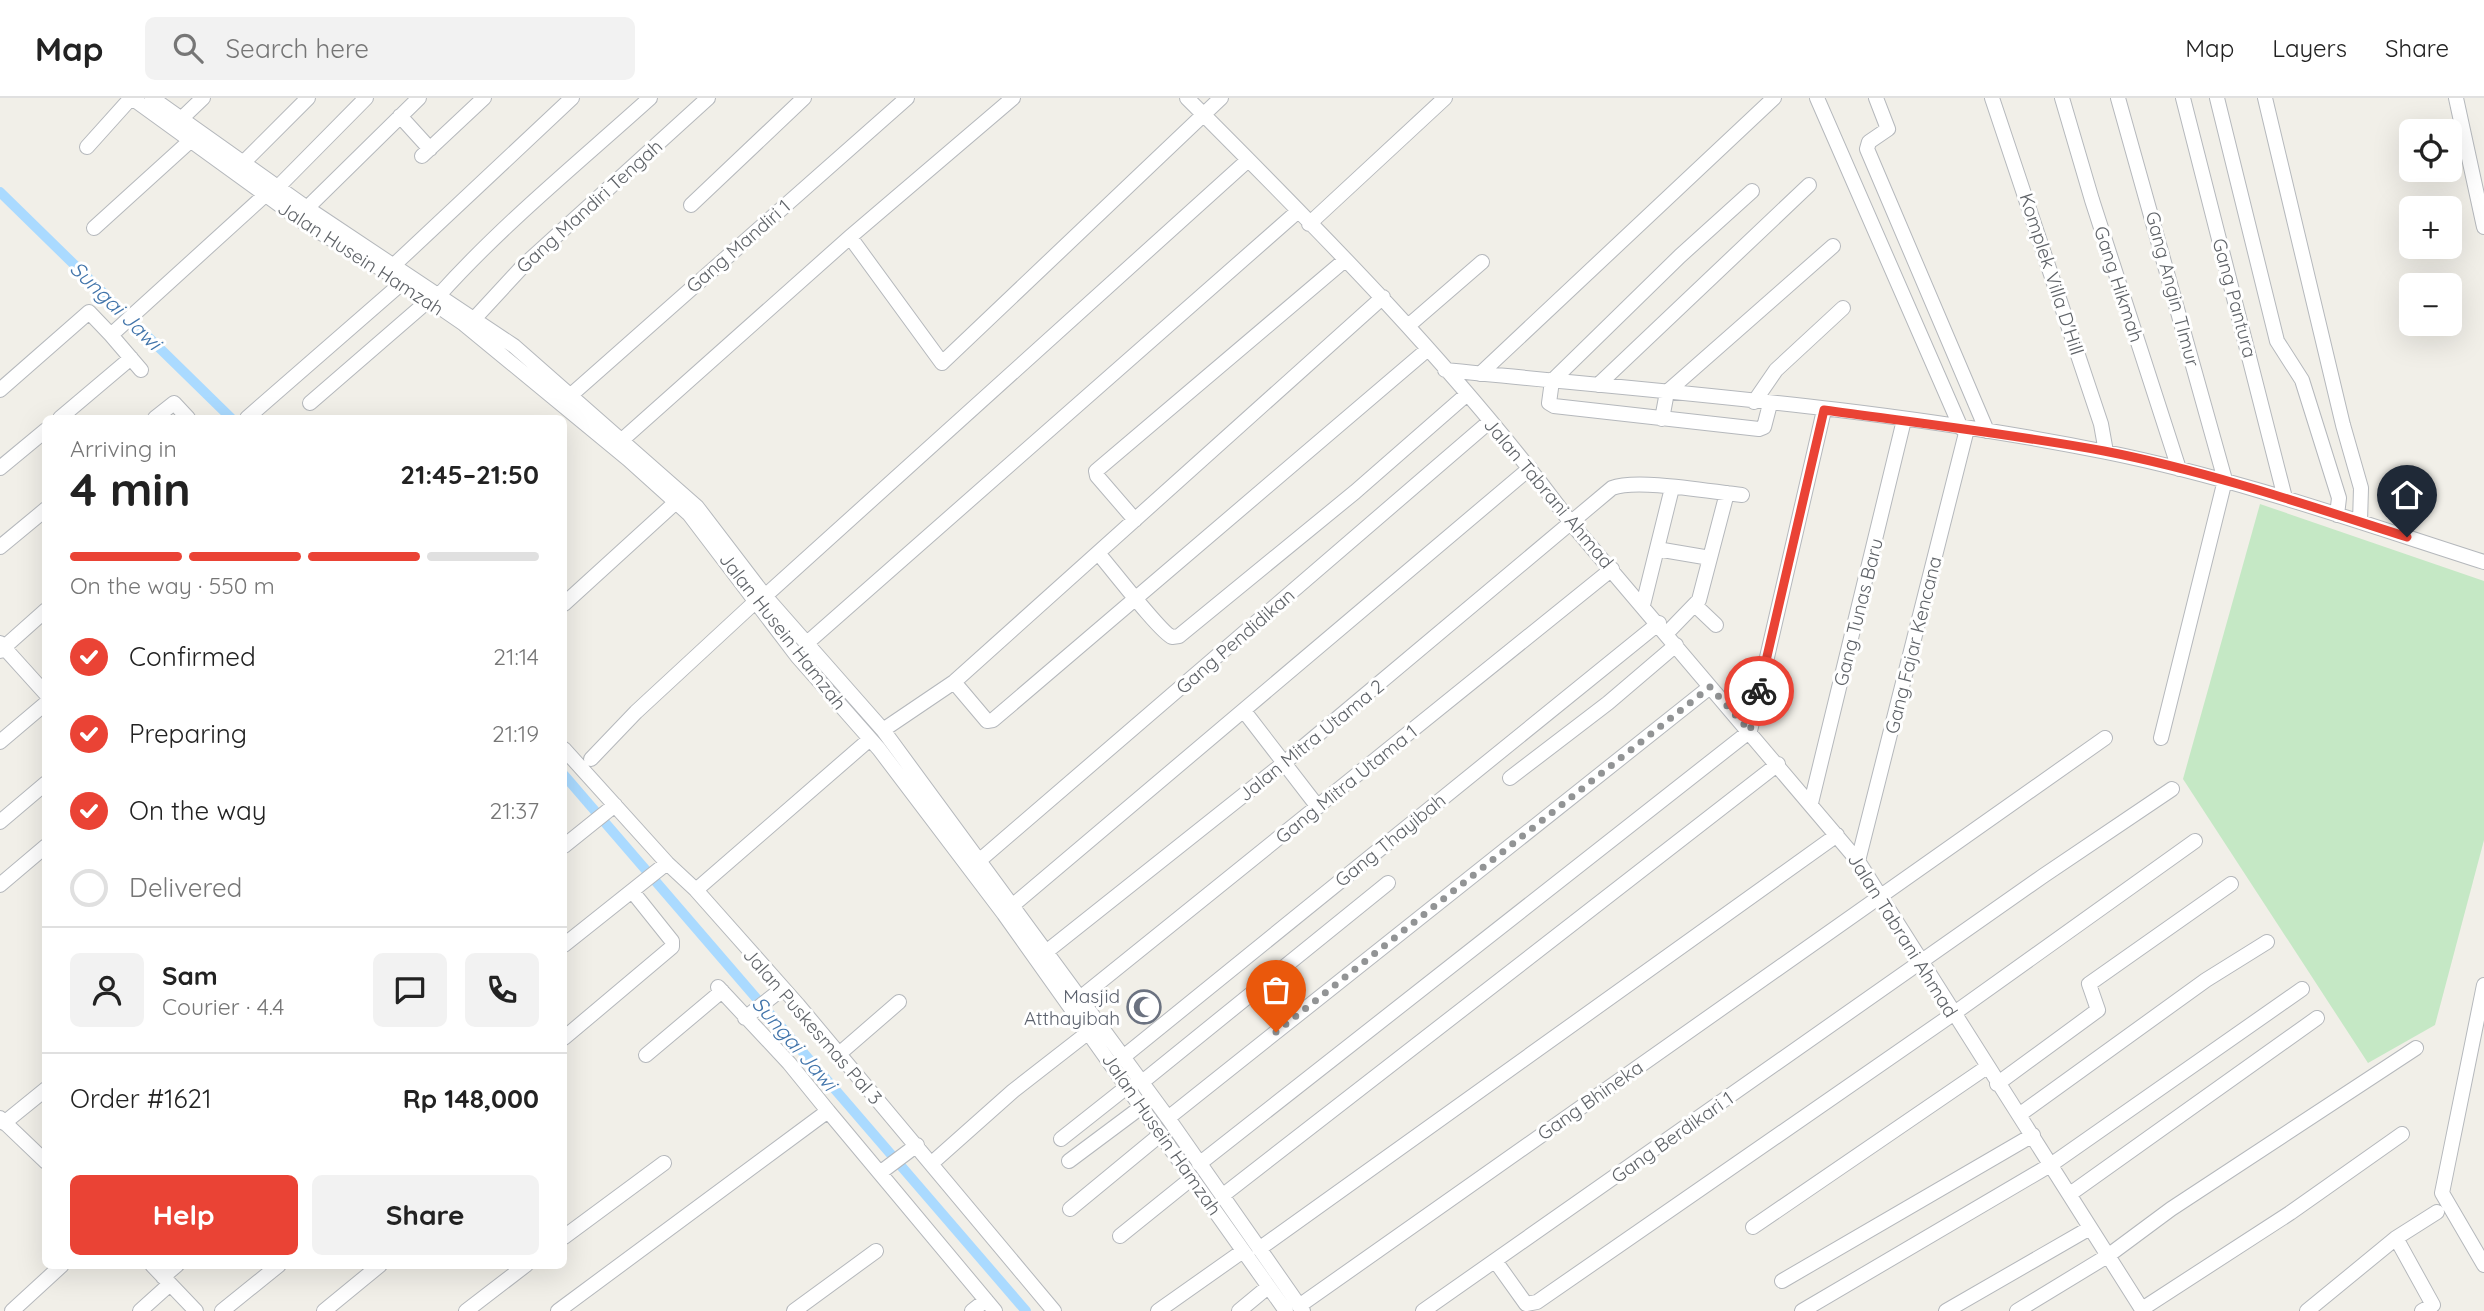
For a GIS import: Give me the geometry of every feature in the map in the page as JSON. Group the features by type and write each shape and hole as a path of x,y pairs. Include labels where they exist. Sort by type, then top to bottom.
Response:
{"street":[{"name":"Jalan Husein Hamzah","path":"132,98 265,195 312,217 394,265 434,297 565,415"},
{"path":"87,147 132,98"},
{"name":"Jalan Husein Hamzah","path":"152,98 278,187 312,217 403,282 475,318 514,346 571,395 603,431 676,502 760,599 993,890 1090,1031 1147,1103 1161,1134 1222,1196 1296,1309"},
{"path":"180,120 203,98"},
{"path":"243,163 308,98"},
{"path":"278,187 366,98"},
{"path":"312,217 419,98"},
{"path":"400,116 426,153 484,98"},
{"path":"394,265 572,98"},
{"path":"310,403 434,297 540,194 650,98"},
{"name":"Gang Mandiri Tengah","path":"475,318 523,265 708,98"},
{"name":"Gang Mandiri 1","path":"571,395 907,98"},
{"path":"622,440 850,236 1013,98"},
{"name":"Jalan Tabrani Ahmad","path":"1187,98 1383,297 1530,468 1571,523 1858,861 2142,1310"},
{"path":"850,236 942,363 1221,98"},
{"path":"1309,224 1446,98"},
{"path":"1480,374 1774,98"},
{"path":"1816,98 1964,429"},
{"path":"1876,98 1888,129 1867,144 1867,149 1987,431"},
{"name":"Komplek Villa D'Hill","path":"1992,98 2101,424 2106,452"},
{"name":"Gang Hikmah","path":"2062,98 2091,200 2179,469"},
{"name":"Gang Angin TImur","path":"2118,98 2225,480"},
{"name":"Gang Pantura","path":"2183,98 2285,498"},
{"path":"2217,98 2277,341 2302,380 2339,498 2337,515"},
{"path":"2265,98 2343,425 2360,482 2360,522"},
{"path":"2456,98 2484,227"},
{"path":"691,205 798,103"},
{"path":"94,228 190,141"},
{"path":"591,760 636,712 760,599 1248,162"},
{"path":"1598,385 1809,184"},
{"path":"1752,191 1680,256 1552,381 1551,406 1760,429 1764,427 1770,404"},
{"path":"115,331 265,195"},
{"path":"807,643 1297,212"},
{"path":"1662,418 1667,392 1833,246"},
{"path":"1135,520 1095,472 1345,260"},
{"path":"1408,326 1482,262"},
{"path":"250,415 403,282"},
{"path":"883,730 954,682 1383,297"},
{"path":"1754,402 1776,370 1843,309"},
{"path":"0,390 89,312 115,331 131,358 142,370"},
{"path":"954,682 987,721 993,720 1428,349"},
{"path":"64,415 131,358"},
{"path":"1445,370 1824,410 1987,431 2106,452 2225,480 2484,562"},
{"path":"1613,413 1618,387"},
{"path":"1098,553 1165,634 1172,637 1187,631 1466,395"},
{"path":"159,415 174,403 185,415"},
{"path":"1121,1236 1196,1171 1750,731 1824,410"},
{"name":"Jalan Husein Hamzah","path":"567,417 622,440 696,507 760,599 807,643 883,730 980,860 993,890 1012,906 1080,998 1122,1058 1134,1085"},
{"name":"Gang Tunas Baru","path":"1811,803 1904,421"},
{"name":"Gang Pendidikan","path":"980,860 1489,422"},
{"name":"Gang Fajar Kencana","path":"1858,861 1964,429"},
{"path":"0,468 42,433"},
{"path":"1012,906 1530,468"},
{"path":"2161,738 2225,480"},
{"name":"Jalan Mitra Utama 2","path":"1046,952 1284,763 1614,486 1742,495"},
{"path":"1643,605 1672,488"},
{"path":"1510,778 1608,703 1667,634 1696,606 1727,493"},
{"path":"567,601 676,502"},
{"path":"0,547 42,512"},
{"path":"1657,549 1710,558"},
{"name":"Gang Mitra Utama 1","path":"1080,998 1612,569"},
{"path":"1696,606 1716,625"},
{"path":"42,613 1,647 42,690"},
{"name":"Gang Thayibah","path":"1122,1058 1667,634"},
{"path":"1168,1118 1710,687"},
{"path":"0,742 42,706"},
{"path":"1244,711 1318,807"},
{"name":"Gang Bhineka","path":"1296,1309 1880,894 2105,738"},
{"path":"696,890 870,739"},
{"name":"Jalan Puskesmas Pal 3","path":"567,753 611,808 664,866 696,890 839,1054 913,1148 932,1163 1054,1311"},
{"path":"1222,1196 1778,764"},
{"path":"0,822 42,786"},
{"name":"Gang Berdikari 1","path":"1423,1311 2172,789"},
{"path":"568,843 611,808"},
{"path":"1259,1249 1837,835"},
{"path":"1496,1262 1526,1304 1531,1305 1953,1014 2195,841"},
{"path":"0,885 42,849"},
{"path":"567,943 664,866"},
{"path":"1061,1139 1134,1085 1388,883"},
{"path":"1997,1084 2098,1010 2089,984 2231,884"},
{"path":"567,1035 672,947 672,941 635,889"},
{"path":"2019,1115 2206,980 2267,942"},
{"path":"2484,985 2442,1193 2484,1265"},
{"path":"646,1055 720,989 749,1016 828,1111 884,1170 990,1306 972,1311"},
{"path":"749,1016 782,989"},
{"path":"1802,1311 2052,1164 2302,989"},
{"path":"839,1054 899,1002"},
{"path":"2070,1194 2317,1018"},
{"path":"932,1163 1013,1091 1090,1031"},
{"path":"2017,1311 2109,1255 2171,1209 2416,1048"},
{"path":"1753,1227 1987,1067"},
{"path":"42,1092 2,1121 42,1158"},
{"name":"Jalan Husein Hamzah","path":"1147,1103 1168,1118 1243,1251 1268,1287 1296,1309"},
{"path":"1069,1161 1147,1103"},
{"path":"558,1311 828,1111"},
{"path":"1070,1209 1161,1134"},
{"path":"2142,1310 2290,1213 2402,1134"},
{"path":"1782,1281 2033,1135"},
{"path":"884,1170 913,1148"},
{"path":"567,1235 664,1163"},
{"path":"2307,1311 2396,1238 2437,1212"},
{"path":"1946,1311 2090,1228"},
{"path":"2396,1238 2433,1305 2422,1311"},
{"path":"794,1311 876,1251"},
{"path":"1158,1311 1243,1251"},
{"path":"12,1311 58,1269"},
{"path":"156,1269 196,1311"},
{"path":"139,1311 174,1269"},
{"path":"222,1311 274,1269"},
{"path":"324,1311 375,1269"},
{"path":"466,1311 521,1269"},
{"path":"1239,1311 1268,1287"}],"green space":[{"path":"2260,504 2484,581 2484,840 2435,1025 2368,1063 2183,779"}],"waterway":[{"name":"Sungai Jawi","path":"0,192 228,415"},
{"name":"Sungai Jawi","path":"567,778 1026,1311"}],"way so far":[{"path":"1276,1032 1710,687 1750,731 1759,691"}],"place":[{"name":"Masjid Atthayibah","path":"1144,1007"}],"route":[{"path":"1759,691 1824,410 1987,431 2106,452 2225,480 2407,537"}]}
